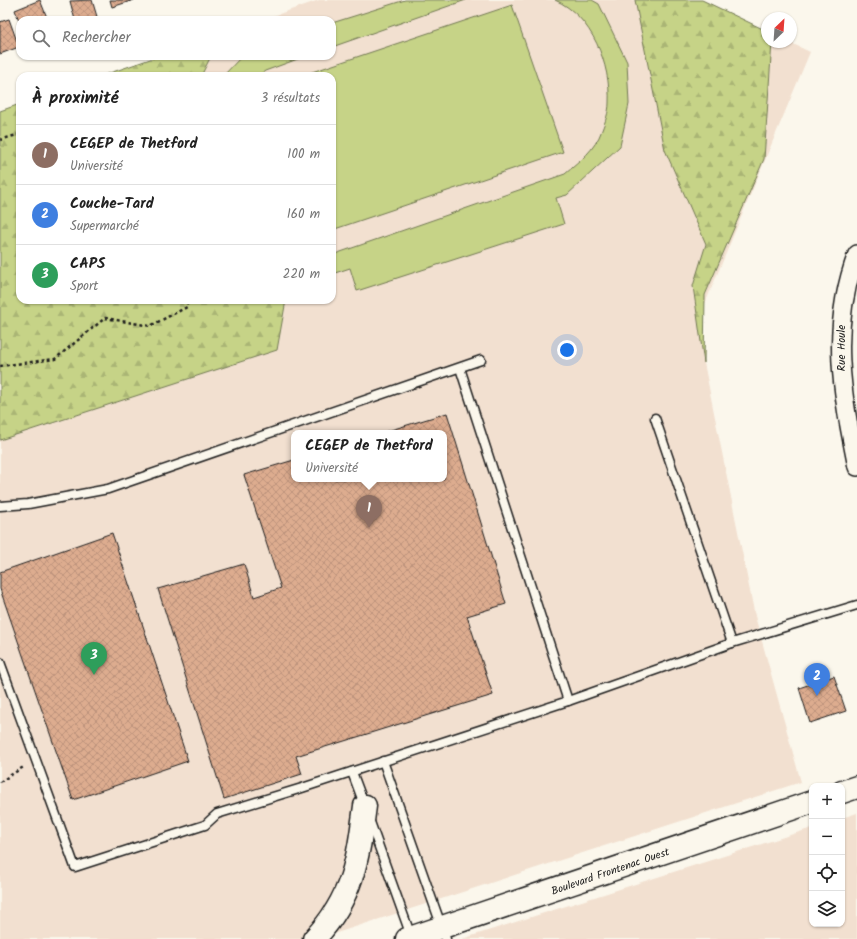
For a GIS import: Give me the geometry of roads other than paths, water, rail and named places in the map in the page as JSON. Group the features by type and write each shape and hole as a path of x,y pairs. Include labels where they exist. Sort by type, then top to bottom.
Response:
{"main road":[{"path":"845,791 857,787"},
{"name":"Boulevard Frontenac Ouest","path":"410,938 444,933 809,803"},
{"path":"314,939 329,921 347,893 358,860 365,806"}],"street":[{"name":"Rue Houle","path":"856,462 844,401 839,357 841,325 846,293 857,254"}],"lane":[{"path":"0,506 28,504 108,489 481,360"},
{"path":"460,368 568,700"},
{"path":"654,418 732,644"},
{"path":"0,662 75,867 205,824 217,814 352,772 732,644 857,605"},
{"path":"383,761 444,933"},
{"path":"352,772 410,938"}],"place":[{"name":"CEGEP de Thetford","path":"369,528"},
{"name":"CAPS","path":"94,675"},
{"name":"Couche-Tard","path":"817,696"}]}
